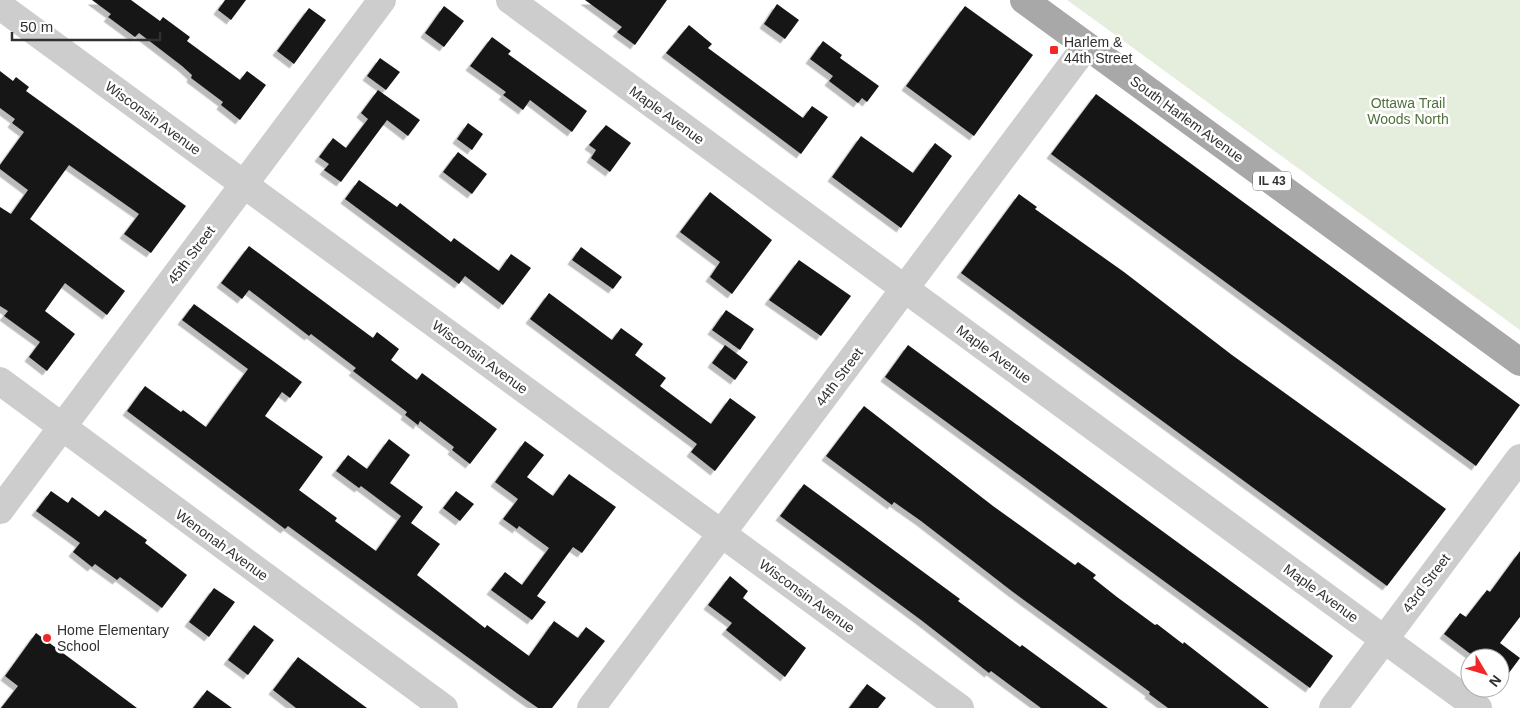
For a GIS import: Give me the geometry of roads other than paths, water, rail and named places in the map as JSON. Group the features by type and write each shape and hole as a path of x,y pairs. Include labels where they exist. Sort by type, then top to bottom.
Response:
{"main road":[{"name":"South Harlem Avenue","path":"1024,0 1520,362"}],"street":[{"name":"45th Street","path":"0,510 382,0"},
{"name":"Maple Avenue","path":"510,0 1478,708"},
{"name":"Wisconsin Avenue","path":"0,6 960,708"},
{"name":"44th Street","path":"591,708 1086,46"},
{"name":"Wenonah Avenue","path":"0,381 444,708"},
{"name":"43rd Street","path":"1333,708 1520,458"}],"place":[{"name":"Harlem & 44th Street","path":"1054,50"},
{"name":"Home Elementary School","path":"47,638"}],"park label":[{"name":"Ottawa Trail Woods North","path":"1408,112"}]}
